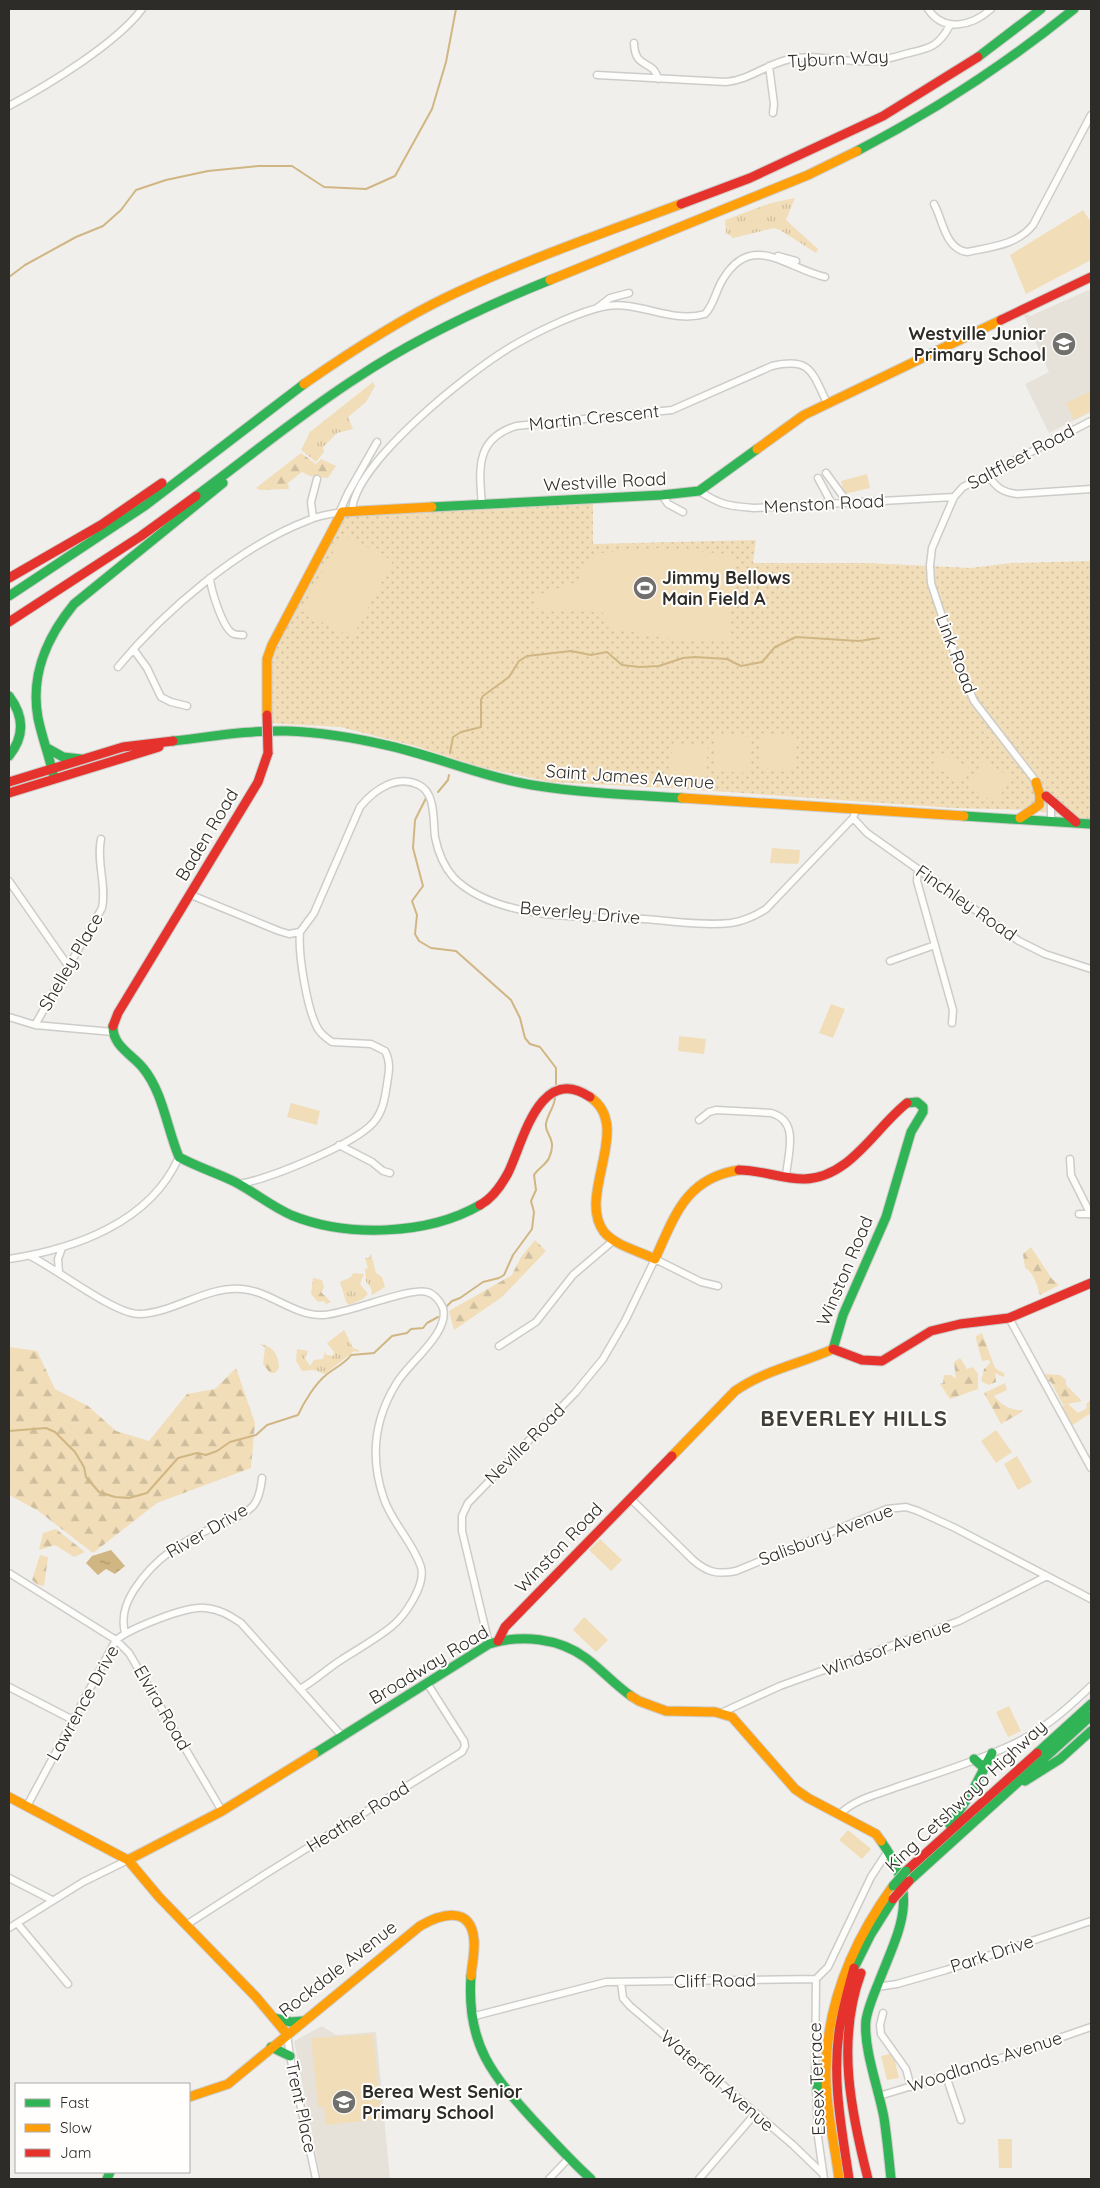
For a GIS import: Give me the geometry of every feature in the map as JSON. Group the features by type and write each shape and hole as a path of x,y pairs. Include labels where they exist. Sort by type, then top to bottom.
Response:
{"main road":[{"path":"9,596 108,532 295,390 351,351 447,297 551,253 750,178 883,116 974,60 1041,9"},
{"path":"9,622 141,536 357,377 404,348 512,294 808,175 848,157 908,124 1010,60 1074,9"},
{"path":"698,491 789,424 827,402 1091,276"},
{"path":"9,578 101,525 178,472 221,448"},
{"path":"54,778 35,696 38,666 46,643 63,617 82,598 208,497 257,451"},
{"name":"Westville Road","path":"344,512 662,495 698,491"},
{"name":"Baden Road","path":"113,1032 118,1013 258,782 268,753 267,670 270,650 344,512"},
{"path":"9,696 20,712 22,726 19,742 9,756"},
{"name":"Saint James Avenue","path":"9,782 123,747 255,732 310,732 392,746 494,777 531,785 575,791 854,814 1017,819 1091,824"},
{"name":"Saint James Avenue","path":"9,792 174,742"},
{"path":"47,748 63,757 81,759"},
{"path":"1017,819 1036,810 1041,802 1042,795 1036,782"},
{"path":"1046,796 1076,823"},
{"path":"113,1032 121,1046 148,1074 179,1157 239,1184 299,1218 339,1229 368,1231 396,1229 450,1220 484,1203 502,1184 536,1108 543,1100 562,1089 573,1089 582,1092 593,1098 601,1107 605,1118 607,1140 597,1212 602,1229 614,1240 655,1259"},
{"name":"Winston Road","path":"493,1643 505,1627 735,1391 748,1380 783,1366 822,1355 833,1349 843,1315 886,1217 911,1132 923,1112 923,1107 916,1101 906,1104 852,1158 835,1170 814,1178 799,1179 745,1169 708,1177 693,1189 685,1201 655,1259"},
{"path":"833,1349 862,1360 877,1362 894,1355 920,1336 944,1327 1009,1318 1091,1283"},
{"name":"Broadway Road","path":"128,1860 222,1811 493,1643 511,1639 539,1639 566,1645 577,1651 621,1688 657,1709 680,1713 723,1712"},
{"name":"King Cetshwayo Highway","path":"839,2179 828,2105 826,2051 834,2003 849,1958 871,1916 906,1871 1091,1704"},
{"path":"723,1712 740,1725 796,1789 808,1798 873,1832 882,1840 902,1882 905,1908 868,2012 866,2028 867,2042 880,2096 890,2179"},
{"name":"King Cetshwayo Highway","path":"849,2179 836,2083 838,2031 843,2004 856,1964 869,1936 893,1899 909,1881 1091,1716"},
{"path":"1010,1788 1052,1766 1091,1732"},
{"path":"944,1835 992,1753"},
{"path":"974,1759 982,1766 983,1771"},
{"name":"Rockdale Avenue","path":"9,1797 128,1860 287,2034 420,1926 445,1914 461,1917 472,1930 474,1940 471,2017 477,2042 505,2090 568,2160 591,2179"},
{"path":"868,2179 848,2095 847,2048 858,1979 885,1910"},
{"path":"817,2090 820,2080 824,2031 829,2006 840,1975 849,1958"},
{"path":"274,2018 291,2022 304,2021"},
{"path":"190,2097 228,2084 287,2034"},
{"path":"271,2048 290,2056"}],"street":[{"path":"9,106 58,77 106,43 133,21 142,9"},
{"path":"928,9 936,18 950,25 969,24 978,20 991,9"},
{"name":"Tyburn Way","path":"597,75 737,81 769,66 791,59 807,57 874,61 928,48 938,44 950,25"},
{"path":"634,43 634,54 637,59 655,70 658,79"},
{"path":"769,66 774,104 773,113"},
{"path":"934,204 948,239 960,251 967,252 1016,240 1026,234 1033,225 1091,115"},
{"path":"595,309 614,306 681,317 699,316 707,312 722,280 738,260 759,254 774,257 813,274 825,277"},
{"path":"774,257 780,256 796,260"},
{"path":"344,512 375,463 431,408 507,349 526,338 595,309 610,298 629,293"},
{"name":"Martin Crescent","path":"482,505 480,465 482,454 496,436 516,426 672,410 772,366 789,362 799,363 810,370 827,402"},
{"name":"Saltfleet Road","path":"954,498 963,487 1091,421"},
{"path":"344,512 348,492 377,442"},
{"path":"826,473 848,503"},
{"path":"987,474 998,489 1006,493 1017,494 1091,489"},
{"path":"818,478 832,504"},
{"path":"313,518 310,502 317,479"},
{"name":"Menston Road","path":"698,491 718,503 734,507 768,508 954,498"},
{"path":"662,495 668,504 683,512"},
{"name":"Link Road","path":"954,498 932,548 930,577 934,593 974,701 1046,796 1051,804 1051,821"},
{"name":"Westville Road","path":"118,667 187,596 210,578 268,539 313,518 344,512"},
{"path":"210,578 215,602 231,632 243,635"},
{"path":"134,650 147,668 161,697 187,706"},
{"name":"Beverley Drive","path":"300,932 314,913 360,806 371,794 392,783 414,783 424,788 429,795 438,849 448,871 456,879 476,894 494,901 527,911 550,913 718,924 751,918 766,909 854,814"},
{"name":"Finchley Road","path":"854,814 867,833 1029,947 1091,969"},
{"name":"Shelley Place","path":"35,1025 102,908 103,899 98,857 101,839"},
{"path":"918,869 918,881 953,1010 952,1023"},
{"path":"9,881 68,967"},
{"path":"191,895 289,934 300,932 299,942 304,977 318,1029 332,1042 376,1045 384,1051 389,1062 385,1098 378,1117 364,1130 339,1145 293,1167 239,1184"},
{"path":"890,961 935,945"},
{"path":"9,1017 35,1025 113,1032"},
{"path":"699,1120 709,1112 716,1110 779,1115 790,1128 786,1176"},
{"path":"339,1145 372,1162 383,1172 390,1173"},
{"path":"9,1259 62,1248 90,1238 124,1220 172,1173 179,1157"},
{"path":"1070,1159 1071,1175 1091,1214 1079,1214"},
{"path":"498,1346 536,1322 574,1275 614,1240"},
{"path":"59,1272 58,1259 62,1248"},
{"path":"30,1256 118,1309 138,1314 233,1288 251,1290 319,1316 341,1314 413,1292 429,1293 440,1303 444,1314 441,1328 395,1385 380,1418 376,1442 376,1474 381,1491 392,1516 418,1560 422,1576 420,1586 394,1626 300,1689"},
{"path":"655,1259 701,1282 718,1286"},
{"name":"Neville Road","path":"493,1643 462,1531 461,1522 464,1510 468,1503 514,1454 575,1393 603,1359 625,1322 655,1259"},
{"path":"1009,1318 1091,1468"},
{"name":"River Drive","path":"125,1633 123,1618 129,1598 153,1564 160,1557 185,1541 251,1507 259,1494 262,1478"},
{"name":"Salisbury Avenue","path":"630,1499 702,1568 718,1574 736,1571 859,1520 891,1508 901,1507 914,1509 955,1528 1091,1599"},
{"name":"Elvira Road","path":"9,1573 116,1640 129,1653 222,1811"},
{"name":"Windsor Avenue","path":"723,1712 780,1686 959,1622 1047,1576"},
{"name":"Lawrence Drive","path":"27,1806 116,1640 125,1633 187,1610 202,1608 223,1612 241,1623 342,1736"},
{"name":"Heather Road","path":"186,1925 267,1872 462,1752 465,1746 464,1740 427,1683"},
{"path":"840,1814 854,1804 874,1795 992,1753 1035,1733 1057,1717 1091,1686"},
{"path":"9,1687 73,1720"},
{"path":"816,1978 828,1967 876,1867 888,1851"},
{"path":"9,1928 52,1900 128,1860"},
{"path":"9,1878 52,1900"},
{"name":"Park Drive","path":"877,1987 891,1985 977,1960 1091,1921"},
{"path":"17,1923 68,1984"},
{"path":"882,1973 891,1985"},
{"name":"Cliff Road","path":"471,2017 597,1984 816,1978"},
{"name":"Essex Terrace","path":"816,1978 814,2063 817,2090 818,2137 823,2176"},
{"name":"Waterfall Avenue","path":"621,1982 623,1998 630,2006 800,2151 823,2176"},
{"path":"883,2013 880,2032 906,2069 911,2086"},
{"name":"Woodlands Avenue","path":"880,2096 946,2076 1091,2027"},
{"name":"Trent Place","path":"287,2034 316,2179"},
{"path":"946,2076 961,2120"},
{"path":"699,2179 755,2114"},
{"path":"549,2179 568,2160"}],"shaded area":[{"name":"Westville Junior Primary School","path":"1091,289 1091,412 1049,433 1025,384 1049,372 1023,313 1030,316"},
{"name":"Berea West Senior Primary School","path":"322,2026 336,2035 376,2032 390,2179 321,2179 294,2041"}],"green space":[{"path":"795,198 786,220 818,249 816,253 774,228 733,238 726,233 725,220 771,203"},
{"path":"1083,210 1091,222 1091,260 1026,294 1010,255"},
{"path":"373,382 375,386 366,402 348,417 353,429 337,433 323,447 324,452 316,462 301,450 310,432"},
{"path":"1091,391 1091,411 1074,420 1066,403"},
{"path":"301,453 316,464 321,459 336,466 328,478 310,476 302,472 288,483 289,489 260,490 256,488"},
{"path":"867,474 870,488 844,494 841,481"},
{"path":"593,501 593,544 756,540 753,563 867,563 971,568 1012,563 1091,561 1091,820 1031,810 954,808 670,788 550,782 484,768 415,746 340,727 267,723 268,660 343,513"},
{"path":"343,534 393,561 352,638 301,611"},
{"name":"Jimmy Bellows Main Field A","path":"660,548 736,555 729,642 664,638 607,627 606,613 536,608 534,596 580,581 581,565 600,553"},
{"path":"762,733 797,735 795,770 759,768"},
{"path":"716,735 752,737 749,773 713,771"},
{"path":"673,743 708,745 706,781 670,779"},
{"path":"939,752 969,767 962,781 932,766"},
{"path":"982,761 1010,776 997,803 968,788"},
{"path":"772,848 800,850 799,862 797,864 770,863"},
{"path":"831,1004 845,1009 833,1038 819,1033"},
{"path":"679,1036 706,1039 704,1054 678,1051"},
{"path":"291,1103 320,1111 317,1125 287,1117"},
{"path":"535,1240 546,1251 502,1297 454,1330 449,1311 512,1275 521,1257"},
{"path":"1031,1247 1052,1279 1059,1285 1040,1295 1033,1276 1025,1268 1023,1254"},
{"path":"371,1254 376,1273 382,1277 385,1287 372,1295 371,1288 366,1282 365,1268 368,1269 365,1258 369,1258"},
{"path":"353,1273 364,1274 360,1284 368,1294 363,1299 349,1305 346,1302 340,1282 351,1277"},
{"path":"313,1278 322,1280 324,1287 321,1292 331,1302 326,1304 324,1301 318,1302 311,1294"},
{"path":"344,1330 353,1348 359,1350 359,1352 354,1351 325,1374 314,1370 302,1371 296,1361 297,1349 308,1351 305,1358 310,1366 314,1360 323,1359 325,1351 326,1355 333,1356 334,1352 327,1343"},
{"path":"982,1333 995,1368 1005,1374 1003,1377 995,1373 996,1382 989,1385 981,1381 984,1369 990,1363 989,1360 982,1361 976,1339 976,1336"},
{"path":"260,1344 272,1349 276,1355 279,1368 275,1373 270,1373 263,1364 265,1348"},
{"path":"9,1347 37,1351 55,1389 88,1406 116,1431 149,1441 187,1394 215,1389 236,1368 255,1423 251,1468 157,1503 93,1553 37,1510 9,1495"},
{"path":"960,1358 967,1369 973,1367 978,1374 978,1389 950,1399 940,1384 943,1383 944,1375 951,1375 956,1379 954,1362"},
{"path":"1044,1374 1060,1375 1066,1380 1066,1385 1082,1401 1068,1404 1078,1413 1087,1408 1086,1404 1091,1399 1091,1413 1071,1426 1062,1410 1066,1404 1063,1405 1051,1382 1045,1380"},
{"path":"1005,1383 1007,1390 994,1396 1007,1407 1014,1410 1023,1410 1001,1424 984,1393"},
{"path":"996,1430 1012,1452 996,1463 981,1441"},
{"path":"1017,1456 1032,1482 1018,1490 1004,1464"},
{"path":"56,1529 85,1552 74,1557 55,1545 39,1550 43,1533"},
{"path":"600,1539 622,1560 611,1571 589,1550"},
{"path":"40,1555 48,1557 44,1586 38,1585 32,1580"},
{"path":"584,1617 608,1640 596,1652 573,1630"},
{"path":"1009,1706 1021,1731 1008,1737 996,1712"},
{"path":"848,1830 871,1849 862,1859 839,1840"},
{"path":"373,2034 382,2119 326,2125 324,2106 318,2107 311,2038"},
{"path":"893,2053 899,2078 887,2080 881,2056"},
{"path":"998,2139 1012,2139 1012,2168 999,2168"}],"water":[{"path":"111,1550 125,1566 115,1574 106,1569 98,1575 86,1563 92,1556"}],"waterway":[{"path":"9,277 25,265 76,237 103,226 121,210 136,190 166,180 208,171 258,166 292,166 324,187 366,189 395,176 432,109 446,62 456,9"},
{"path":"450,753 453,737 461,732 481,727 481,700 483,696 509,677 519,661 527,656 571,651 591,655 607,652 622,665 639,667 659,666 683,658 695,657 727,659 741,666 762,662 775,647 796,637 859,641 879,638"},
{"path":"438,792 448,780 449,775"},
{"path":"426,798 415,820 413,848 423,886 412,901 417,915 415,934 419,941 431,948 456,951 511,1000 520,1018 525,1038 530,1044 540,1047 556,1068 556,1084"},
{"path":"447,1306 483,1282 504,1275 513,1255 532,1229 534,1212 531,1201 536,1190 534,1175 548,1160 551,1151 552,1146 546,1124 555,1098"},
{"path":"9,1431 46,1428 55,1432 75,1452 84,1467 86,1477 99,1492 115,1497 129,1498 147,1493 178,1458 197,1453 206,1455 217,1451 230,1442 256,1435 267,1425 298,1415 318,1383 351,1355 374,1353 392,1336 407,1333 411,1329 423,1328 427,1323 438,1317"}],"traffic: fast":[{"path":"978,57 1041,9"},
{"path":"857,151 914,120 969,86 1022,49 1074,9"},
{"path":"196,496 317,405 381,362 451,324 550,280"},
{"path":"9,596 146,505 304,384"},
{"path":"432,507 662,495 699,491 757,449"},
{"path":"54,778 38,718 36,686 43,657 56,630 74,604 223,483"},
{"path":"9,696 18,711 21,726 18,741 9,756"},
{"path":"173,741 258,732 286,731 325,734 390,746 496,777 532,785 588,792 682,798"},
{"path":"47,748 63,757 81,759"},
{"path":"964,816 1091,824"},
{"path":"113,1026 119,1045 139,1063 150,1078 160,1099 179,1157 235,1182 291,1215 337,1227 387,1230 436,1222 459,1215 480,1205"},
{"path":"833,1349 843,1315 886,1217 911,1132 923,1112 923,1107 917,1102 907,1103"},
{"path":"314,1754 489,1644 501,1641 527,1639 552,1642 564,1646 586,1658 631,1696"},
{"path":"1037,1753 1091,1704"},
{"path":"909,1881 1091,1716"},
{"path":"1025,1781 1060,1759 1091,1731"},
{"path":"950,1825 974,1788 992,1753"},
{"path":"974,1759 982,1766 983,1771"},
{"path":"881,1841 893,1861 900,1879 903,1912 893,1945 869,2006 866,2031 869,2056 884,2118 891,2179"},
{"path":"893,1886 906,1871"},
{"path":"854,1968 871,1934 893,1899"},
{"path":"471,1976 473,2022 478,2041 495,2075 521,2107 591,2179"},
{"path":"274,2018 291,2022 303,2021"},
{"path":"271,2047 290,2056"},
{"path":"817,2090 820,2069"},
{"path":"107,2179 110,2173"}],"traffic: slow":[{"path":"550,280 808,175 857,151"},
{"path":"304,384 410,316 447,297 534,259 681,204"},
{"path":"757,449 804,415 1001,320"},
{"path":"267,715 267,659 272,645 342,512 432,507"},
{"path":"1020,818 1039,805 1040,796 1036,782"},
{"path":"682,798 964,816"},
{"path":"590,1097 602,1110 607,1126 606,1143 596,1200 597,1217 604,1232 621,1245 655,1259 676,1214 694,1190 706,1181 721,1174 739,1170"},
{"path":"672,1456 735,1391 770,1372 833,1349"},
{"path":"631,1696 666,1711 715,1712 732,1717 795,1789 808,1798 876,1834 881,1841"},
{"path":"128,1860 222,1811 314,1754"},
{"path":"9,1797 128,1860 159,1897 256,1997 287,2034"},
{"path":"839,2179 826,2090 830,2025 836,2000 854,1953 865,1930 893,1886"},
{"path":"190,2097 228,2084 420,1926 437,1918 454,1915 461,1917 467,1921 472,1929 474,1954 471,1976"}],"traffic: jam":[{"path":"681,204 750,178 883,116 978,57"},
{"path":"1001,320 1091,277"},
{"path":"9,578 101,525 162,483"},
{"path":"9,622 141,536 196,496"},
{"path":"267,715 268,753"},
{"path":"9,782 123,747 173,741"},
{"path":"9,793 159,747"},
{"path":"113,1026 118,1013 258,782 268,753"},
{"path":"1046,796 1076,822"},
{"path":"480,1205 493,1195 508,1173 527,1127 546,1098 558,1090 572,1089 590,1097"},
{"path":"739,1170 755,1171 796,1179 820,1176 835,1170 848,1161 907,1103"},
{"path":"833,1349 862,1360 882,1361 931,1331 960,1324 1009,1318 1091,1283"},
{"path":"498,1641 505,1627 672,1456"},
{"path":"906,1871 1037,1753"},
{"path":"893,1899 909,1881"},
{"path":"849,2179 837,2087 837,2050 840,2024 854,1968"},
{"path":"861,1973 853,1999 849,2024 848,2050 849,2076 856,2128 868,2179"}],"place":[{"name":"Westville Junior Primary School","path":"1064,344"},
{"name":"Jimmy Bellows Main Field A","path":"645,588"},
{"name":"Berea West Senior Primary School","path":"344,2102"}],"district":[{"name":"BEVERLEY HILLS","path":"854,1418"}]}
